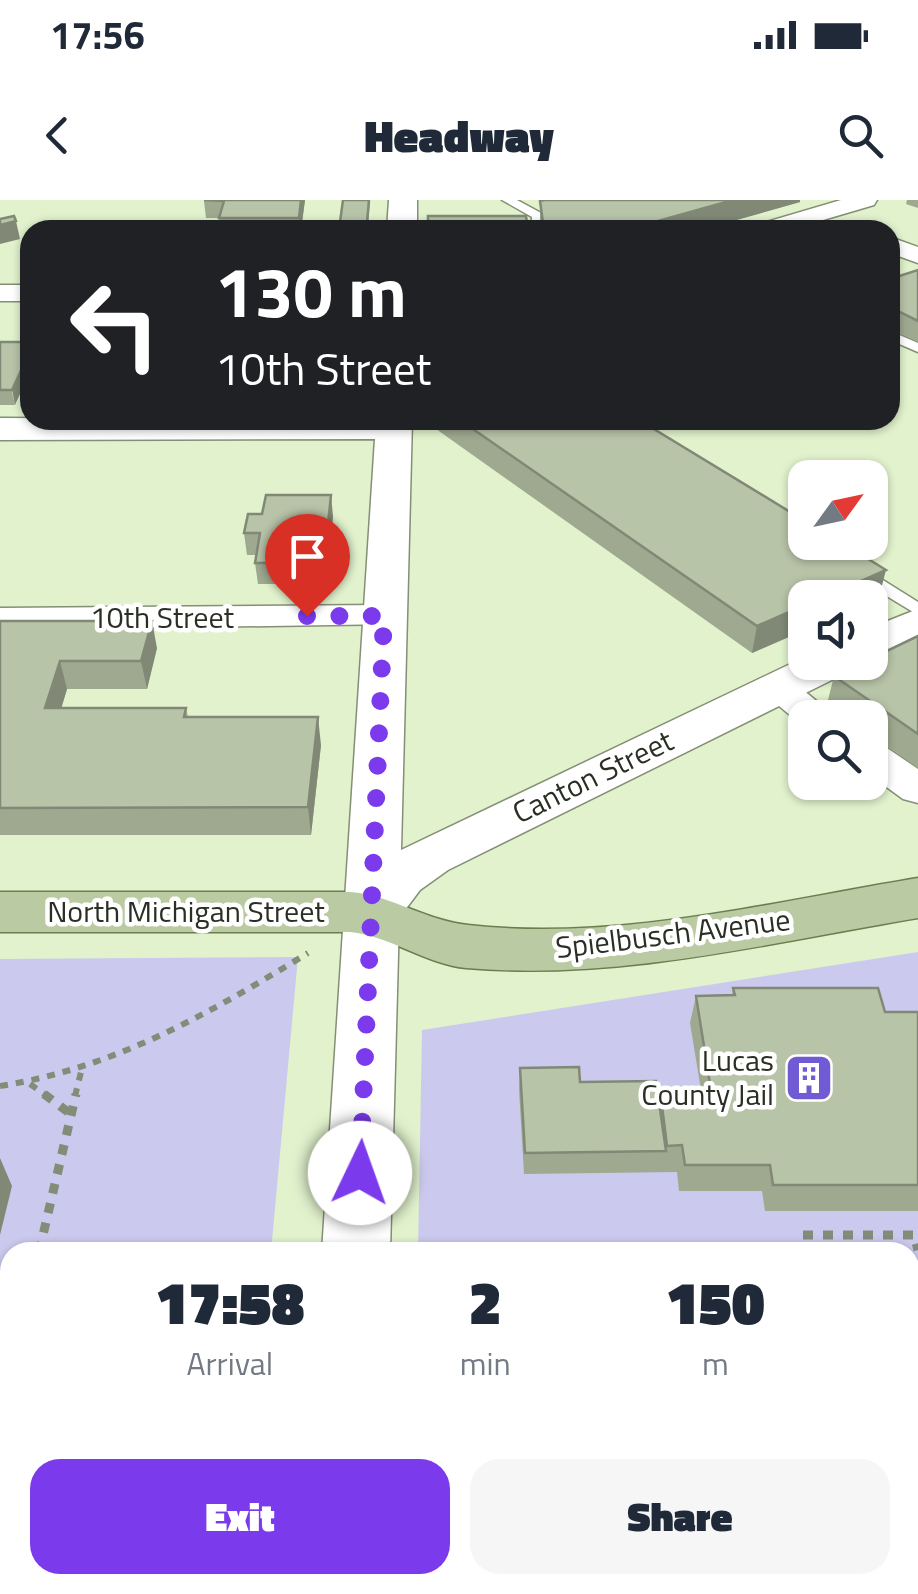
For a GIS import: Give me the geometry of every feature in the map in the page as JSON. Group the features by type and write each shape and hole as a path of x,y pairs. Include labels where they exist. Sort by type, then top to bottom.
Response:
{"main road":[{"name":"Spielbusch Avenue","path":"372,914 460,946 548,951 631,945 918,898"},
{"name":"North Michigan Street","path":"0,912 301,910 372,914"}],"street":[{"path":"795,220 841,205"},
{"path":"356,1242 393,430"},
{"name":"10th Street","path":"0,619 384,616"},
{"path":"888,636 918,622"},
{"name":"Canton Street","path":"372,914 401,876 429,857 795,680"},
{"path":"778,688 794,700"},
{"path":"888,767 918,789"}],"lane":[{"path":"508,200 534,220"},
{"path":"550,220 589,205"},
{"path":"838,560 918,610"}],"path":[{"path":"0,1086 30,1083 82,1068 161,1036 314,950"},
{"path":"41,1242 82,1068"},
{"path":"30,1083 72,1115"},
{"path":"803,1235 914,1235 916,1242"}],"shaded area":[{"path":"0,200 918,200 918,1242 0,1242"},
{"path":"918,952 918,1242 418,1242 422,1030"},
{"path":"298,957 272,1242 0,1242 0,959"}],"building":[{"path":"204,200 301,200 299,218 219,218 224,201"},
{"path":"343,200 369,200 367,220 340,220"},
{"path":"733,200 662,220 543,220 540,201"},
{"path":"14,216 16,221 0,225 0,219"},
{"path":"428,216 526,216 527,220 428,220"},
{"path":"918,270 918,321 900,312 900,276"},
{"path":"0,342 20,342 20,373 12,390 0,390"},
{"path":"474,430 655,430 788,511 788,560 870,560 886,570 864,580 788,580 788,612 757,626"},
{"path":"266,495 331,495 324,562 255,563 260,533 244,533 248,514 262,514"},
{"path":"0,621 152,621 141,661 60,661 45,708 186,708 184,717 318,717 308,807 0,808"},
{"path":"918,636 918,734 888,713 888,700 869,700 840,680 888,680 888,650"},
{"name":"Lucas County Jail","path":"733,988 878,988 885,1012 918,1012 918,1185 773,1185 770,1165 685,1165 682,1145 667,1146 660,1090 711,1090 696,996 735,995"},
{"path":"579,1067 580,1082 656,1081 666,1151 525,1153 520,1068"}],"place":[{"name":"Lucas County Jail","path":"809,1078"}],"route":[{"path":"307,616 384,616 360,1173"}]}
